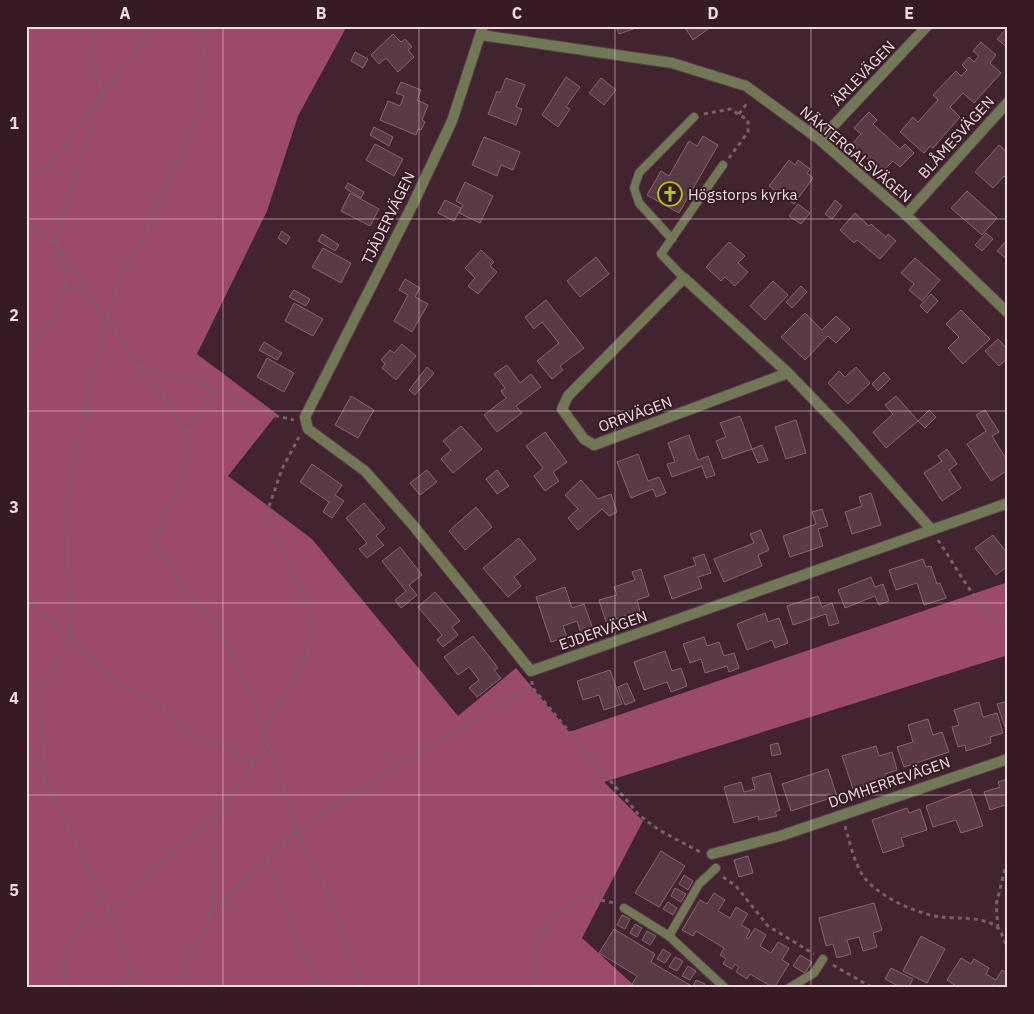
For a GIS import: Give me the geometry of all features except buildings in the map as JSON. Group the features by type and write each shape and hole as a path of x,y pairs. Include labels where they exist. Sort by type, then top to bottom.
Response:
{"street":[{"name":"ÄRLEVÄGEN","path":"820,140 927,26"},
{"name":"NÄKTERGALSVÄGEN","path":"482,30 672,63 746,86 820,140 906,216 1008,313"},
{"name":"TJÄDERVÄGEN","path":"306,419 452,121 482,30"},
{"name":"BLÅMESVÄGEN","path":"906,216 1008,102"},
{"path":"684,278 788,373 843,430 930,528"},
{"name":"ORRVÄGEN","path":"684,278 568,396 562,409 584,439 594,445 788,373"},
{"path":"306,419 308,429 365,471 412,524 531,671"},
{"name":"EJDERVÄGEN","path":"531,671 930,528 1008,502"},
{"name":"DOMHERREVÄGEN","path":"712,854 780,836 1008,758"}],"lane":[{"path":"672,239 639,203 634,188 639,173 694,118"},
{"path":"684,278 662,254 723,166"},
{"path":"669,936 699,884 716,868"},
{"path":"624,908 669,936 725,988"},
{"path":"790,988 814,973 823,960"}],"path":[{"path":"26,354 52,322 63,298 65,270 54,244 103,93 91,52 96,26"},
{"path":"26,176 43,169 62,149 154,26"},
{"path":"46,782 39,691 69,640 70,594 66,506 92,379 113,296 154,215 199,116 204,52 201,26"},
{"path":"694,118 730,109 748,120 748,132 743,142 723,166"},
{"path":"26,219 54,244 139,367 162,394 187,433"},
{"path":"64,286 88,294"},
{"path":"139,367 183,378 272,415 306,419 282,469 266,518 303,592 315,625 307,655 265,731"},
{"path":"213,390 187,433 186,472 166,511 157,547 188,593 219,627 252,697 298,832 334,906 361,988"},
{"path":"930,528 984,607 998,621 1008,626"},
{"path":"26,599 119,684 154,701 192,735 256,762"},
{"path":"531,671 532,687 639,815 659,830 701,852 723,876 736,886 768,926 873,988"},
{"path":"178,988 182,972 209,918 240,884 298,832 408,760 532,687"},
{"path":"26,741 62,812 100,898 117,928 131,972 139,988"},
{"path":"108,912 216,817 269,743"},
{"path":"841,814 856,861 865,878 879,889 900,904 923,914 986,922 998,928"},
{"path":"209,918 216,874 216,817"},
{"path":"1008,857 996,905 998,928 1008,949"},
{"path":"267,860 301,949 322,988"},
{"path":"543,988 539,985 533,965 541,934 559,912 584,897 610,901 624,908"},
{"path":"66,988 63,964 75,937 100,898"},
{"path":"123,988 131,972"},
{"path":"533,988 539,985"}],"shaded area":[{"path":"26,26 347,26 298,116 267,211 197,354 277,414 228,476 312,539 458,716 516,668 569,732 1008,582 1008,655 604,782 643,821 582,938 637,988 26,988"}],"place":[{"name":"Högstorps kyrka","path":"670,194"}]}
